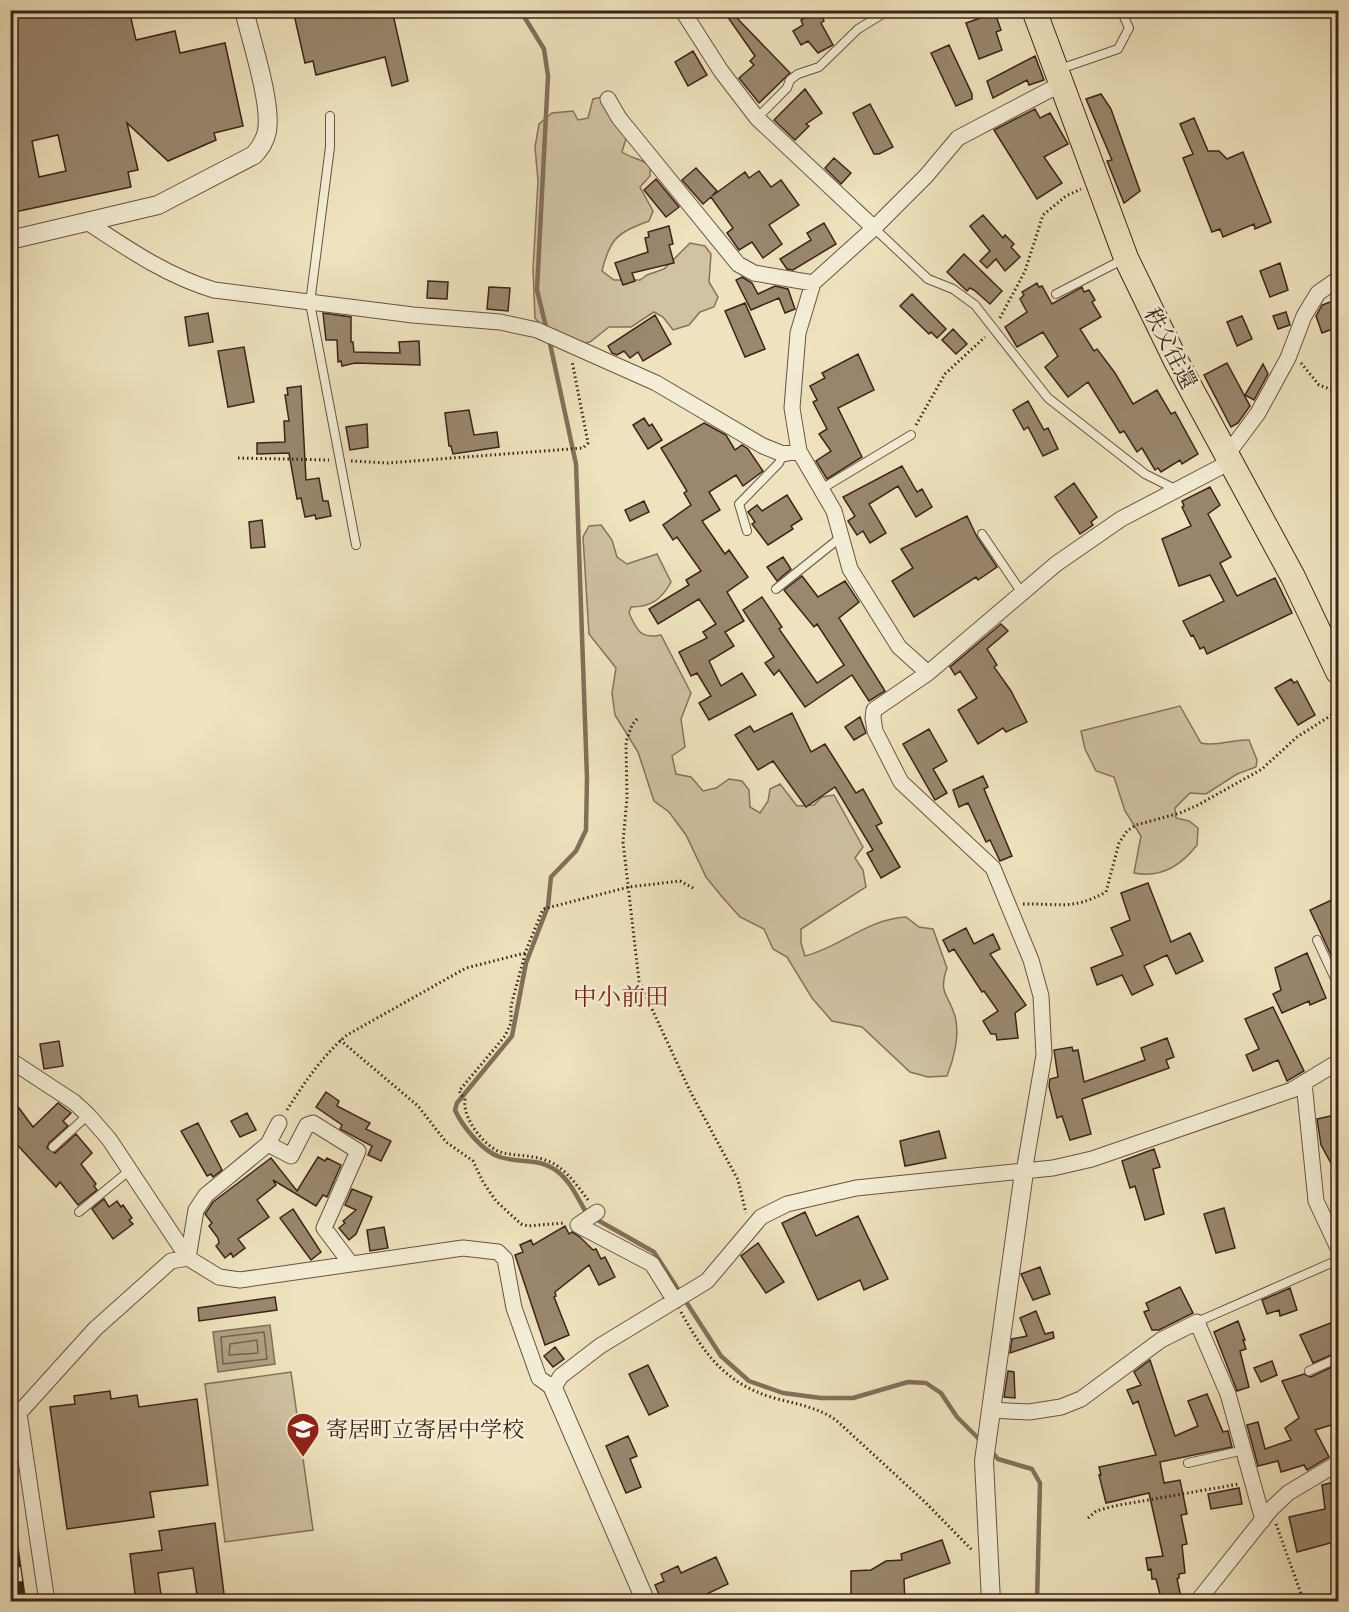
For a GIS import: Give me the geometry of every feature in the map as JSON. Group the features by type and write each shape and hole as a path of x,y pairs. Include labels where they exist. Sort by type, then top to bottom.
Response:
{"highway":[{"name":"秩父往還","path":"1034,10 1126,258 1228,459 1293,577 1338,672"}],"street":[{"path":"10,240 158,205 254,155 263,146 267,128 266,105 244,10"},
{"path":"682,10 721,72 757,118 874,228"},
{"path":"928,673 899,647 850,569 834,511 823,488 799,451 792,408 798,333 813,283 874,228 926,176 958,138 1058,77"},
{"path":"608,99 619,118 738,264 754,273 813,283"},
{"path":"87,222 147,262 187,282 214,290 310,303 500,322 537,330 656,383 763,446 783,453 799,451"},
{"path":"991,1602 984,1470 1024,1172 1044,1055 1041,996 1010,904 993,868 901,782 875,731 874,710 928,673 1056,564 1122,519 1228,459 1258,413 1292,349 1304,316 1318,293 1338,279"},
{"path":"10,1060 74,1102 88,1115 109,1139 188,1258 219,1278 240,1280 463,1248 498,1252 505,1259 514,1308 539,1378 553,1388 646,1602"},
{"path":"553,1388 561,1376 600,1346 707,1281 761,1217 787,1204 856,1188 1024,1172 1092,1159 1250,1106 1304,1083 1338,1062"},
{"path":"1304,1083 1316,1201 1338,1248"},
{"path":"188,1258 196,1210 206,1195 268,1144 279,1123"},
{"path":"268,1144 291,1156 307,1125 313,1123 358,1151 324,1228 351,1264"},
{"path":"597,1212 578,1225 652,1264 675,1301"},
{"path":"47,1602 19,1413 95,1329 171,1261 188,1258"},
{"path":"991,1410 1029,1413 1061,1407 1081,1399 1161,1340 1197,1322 1228,1394 1252,1481 1267,1515"},
{"path":"1197,1602 1267,1515 1288,1493 1338,1463"}],"lane":[{"path":"757,118 787,88 790,80 798,74 819,67 858,29 889,10"},
{"path":"1058,77 1118,49 1129,27 1121,10"},
{"path":"330,116 330,147 310,303 356,545"},
{"path":"874,228 928,279 953,289 975,305 1048,398 1145,474 1176,490"},
{"path":"1056,294 1126,258"},
{"path":"823,488 911,435"},
{"path":"747,531 739,504 779,463 783,453"},
{"path":"982,534 1022,593"},
{"path":"776,589 841,537"},
{"path":"1317,940 1338,985"},
{"path":"53,1147 88,1115"},
{"path":"79,1212 130,1170"},
{"path":"1197,1322 1338,1260"},
{"path":"1309,1371 1338,1358"},
{"path":"1188,1463 1244,1450"}],"path":[{"path":"911,435 945,374 994,328 1025,271 1043,215 1066,196 1098,182"},
{"path":"238,458 396,462 583,448 588,442 585,419 572,371 571,345"},
{"path":"1292,349 1309,376 1319,385 1338,392"},
{"path":"1010,904 1067,905 1090,901 1106,892 1119,843 1127,831 1136,825 1180,813 1198,805 1262,769 1297,737 1338,711"},
{"path":"637,719 632,725 626,742 627,798 623,843 639,981 691,1093 738,1180 746,1208 748,1232"},
{"path":"597,1212 561,1169 546,1160 501,1152 490,1146 463,1110 465,1100 459,1091 505,1036 511,1023 511,1005 525,953 543,909 629,886 680,881 695,890"},
{"path":"279,1123 302,1086 340,1040 466,968 525,953"},
{"path":"340,1040 418,1106 446,1142 473,1161 496,1201 521,1224 528,1226 578,1225"},
{"path":"675,1301 707,1355 728,1375 748,1389 822,1411 836,1420 926,1502 990,1569"},
{"path":"1088,1518 1096,1510 1252,1481"},
{"path":"1267,1515 1304,1602"}],"shaded area":[{"path":"602,97 627,135 622,152 650,166 650,176 640,187 653,211 649,221 629,229 617,238 608,251 602,271 614,280 640,280 664,269 690,243 705,246 711,254 709,282 718,297 714,307 700,312 689,325 673,330 663,317 654,312 631,327 609,327 590,342 578,344 541,325 535,318 533,269 538,181 535,147 539,124 552,113 573,111 578,120 588,118 593,99"},
{"path":"601,525 612,540 617,557 627,564 657,554 671,582 655,601 631,607 629,613 635,625 644,635 661,635 691,693 681,719 685,747 672,756 676,774 691,777 703,791 716,788 729,779 742,781 749,790 750,807 760,813 768,801 770,789 780,784 797,806 814,805 822,797 834,795 863,847 855,858 863,870 866,887 801,929 801,943 805,956 866,928 892,919 906,917 919,927 933,929 947,968 943,983 955,1016 957,1031 952,1062 947,1076 928,1077 910,1072 862,1027 832,1021 812,998 787,957 773,949 764,929 740,917 706,877 686,835 669,812 654,801 638,752 615,715 612,693 616,668 589,634 583,537 589,526"},
{"path":"1180,706 1201,743 1249,740 1257,760 1256,767 1237,774 1206,794 1190,793 1175,808 1176,818 1189,821 1198,828 1197,845 1184,859 1169,869 1153,874 1134,873 1141,836 1125,811 1114,777 1096,771 1085,749 1081,731"},
{"path":"291,1372 313,1530 225,1542 205,1384"}],"water":[{"path":"270,1325 275,1364 218,1372 213,1332"}],"building":[{"path":"10,10 129,10 136,40 175,31 180,53 225,43 243,126 214,133 216,140 168,161 127,123 138,170 128,172 131,187 10,213","holes":["58,135 66,171 39,177 32,141"]},
{"path":"293,10 392,10 408,81 392,86 385,57 316,75 313,61 305,63"},
{"path":"819,10 824,21 821,23 833,45 818,53 808,41 801,45 793,31 803,25 801,20"},
{"path":"995,13 1001,30 996,32 1002,50 979,59 966,23"},
{"path":"734,15 790,73 759,103 739,78 754,65 750,61 755,56 729,19"},
{"path":"949,45 972,94 972,99 956,106 931,53"},
{"path":"693,51 707,75 688,86 675,62"},
{"path":"1035,56 1044,80 1029,85 1027,80 993,98 987,81"},
{"path":"805,89 822,113 806,124 809,126 795,140 774,120"},
{"path":"1101,94 1111,109 1140,191 1124,203 1107,161 1112,160 1086,99"},
{"path":"870,104 893,147 879,154 874,154 853,113"},
{"path":"1035,109 1040,118 1050,113 1068,144 1044,157 1062,183 1037,199 994,130"},
{"path":"1194,118 1208,151 1219,151 1227,159 1243,152 1271,222 1255,229 1254,224 1223,237 1220,229 1212,232 1183,158 1193,154 1180,124"},
{"path":"834,158 851,173 841,184 825,168"},
{"path":"696,168 717,191 712,196 745,172 749,178 759,171 771,187 781,180 799,205 769,225 782,244 763,258 752,242 739,250 727,233 733,228 711,197 703,204 682,180"},
{"path":"656,179 679,207 666,217 644,190"},
{"path":"983,215 1003,238 1005,235 1014,244 1011,247 1020,257 1005,271 996,259 987,268 980,261 990,251 970,226"},
{"path":"824,223 836,244 793,270 787,269 780,259 811,240 807,233"},
{"path":"669,226 673,244 669,245 674,263 632,273 635,281 623,285 615,263 648,252 645,238 649,237 648,232"},
{"path":"964,254 1002,291 990,304 974,290 970,288 967,291 947,272"},
{"path":"1280,263 1288,290 1270,297 1260,271"},
{"path":"742,277 752,283 758,294 775,286 788,289 795,309 785,313 779,298 751,310 736,280"},
{"path":"428,281 448,282 447,299 427,298"},
{"path":"1037,283 1039,287 1042,286 1052,304 1082,287 1084,292 1089,290 1095,300 1092,302 1101,317 1080,329 1094,351 1097,349 1115,373 1133,404 1157,390 1171,414 1175,412 1198,454 1182,464 1180,460 1161,472 1158,468 1155,470 1142,448 1137,452 1124,431 1120,433 1088,382 1068,397 1045,367 1058,356 1043,332 1017,347 1005,327 1027,312 1020,299 1024,295 1022,292"},
{"path":"489,287 510,288 508,311 487,309"},
{"path":"912,294 946,329 937,338 931,332 929,334 900,306"},
{"path":"1338,299 1338,327 1322,333 1316,316 1322,305"},
{"path":"745,303 765,349 745,357 725,311"},
{"path":"1286,312 1290,325 1278,329 1273,316"},
{"path":"208,313 213,342 189,346 185,317"},
{"path":"323,313 351,317 351,342 353,342 354,352 400,353 399,342 419,341 420,365 355,363 342,366 341,361 338,362 337,340 326,340"},
{"path":"655,315 671,344 643,361 638,352 630,358 624,351 617,355 612,353 608,346"},
{"path":"1242,316 1252,339 1237,346 1227,322"},
{"path":"953,329 967,344 956,354 942,340"},
{"path":"244,347 254,402 228,407 218,351"},
{"path":"858,354 874,390 838,408 862,457 827,479 816,461 831,451 819,434 827,429 813,402 817,400 810,386 825,378 822,373"},
{"path":"1227,363 1250,406 1238,423 1231,427 1204,375"},
{"path":"1263,364 1268,374 1254,400 1245,395"},
{"path":"301,386 306,480 319,478 323,501 328,501 331,516 316,519 315,515 305,517 301,498 297,499 289,453 257,454 257,443 285,442 284,421 289,421 285,395 288,395 287,388"},
{"path":"1028,401 1044,430 1048,428 1058,449 1043,456 1028,427 1024,430 1013,410"},
{"path":"469,410 474,435 497,432 499,447 453,454 449,446 445,413"},
{"path":"644,418 649,426 652,424 662,440 648,449 633,425"},
{"path":"704,423 726,435 735,450 742,445 748,449 763,471 743,486 736,475 709,492 720,510 702,521 725,554 729,550 748,577 727,592 744,621 725,632 734,646 709,661 721,686 742,673 756,695 709,720 699,703 711,696 697,673 691,676 679,652 707,638 703,632 716,624 699,599 658,624 649,609 689,585 686,580 701,571 677,537 673,540 663,525 691,505 684,493 687,491 661,448"},
{"path":"367,424 368,447 350,450 346,427"},
{"path":"902,466 917,492 922,489 932,507 916,517 898,486 869,504 886,533 870,543 863,531 857,535 848,521 855,516 843,497"},
{"path":"1074,483 1097,517 1091,522 1093,525 1080,534 1055,497"},
{"path":"1210,487 1220,505 1208,514 1231,557 1220,563 1237,596 1275,578 1292,613 1207,654 1204,647 1200,649 1183,621 1224,601 1210,575 1179,586 1162,539 1191,526 1182,507 1184,506 1182,501"},
{"path":"787,495 802,519 791,526 793,529 768,545 752,524 755,522 748,512 757,505 762,511"},
{"path":"644,501 649,512 630,521 625,510"},
{"path":"967,516 977,537 997,567 978,580 976,577 914,617 892,581 913,568 901,549"},
{"path":"262,520 265,547 251,548 249,522"},
{"path":"783,557 791,569 777,581 767,567"},
{"path":"802,576 818,597 845,581 859,602 839,618 885,691 869,701 852,675 805,707 779,670 774,675 765,663 774,657 743,610 762,597 782,627 779,629 817,683 844,665 817,624 814,627 784,590"},
{"path":"1001,624 1008,631 987,649 997,665 994,667 1011,691 1027,722 1006,732 1003,728 978,744 958,710 977,698 960,671 955,675 950,667"},
{"path":"1291,679 1294,683 1297,681 1315,715 1298,725 1275,688"},
{"path":"792,713 811,752 825,744 856,793 863,789 882,823 876,826 900,867 881,878 867,853 873,850 835,787 806,807 773,761 758,770 735,735 750,726 754,732"},
{"path":"860,717 866,733 854,740 845,727"},
{"path":"929,729 947,761 933,769 947,793 935,800 903,744"},
{"path":"983,776 988,787 984,789 1012,856 1000,861 990,840 986,842 968,803 959,807 953,790"},
{"path":"1148,883 1171,942 1190,933 1203,961 1176,974 1167,955 1144,966 1153,985 1132,995 1122,975 1097,985 1091,968 1123,955 1111,928 1130,920 1121,893"},
{"path":"1338,897 1338,970 1310,910"},
{"path":"966,928 974,944 993,934 1000,949 990,954 1026,1005 1015,1013 1018,1038 997,1040 996,1034 991,1034 983,1021 998,1011 984,991 982,992 954,949 949,952 943,940"},
{"path":"1307,953 1326,998 1310,1005 1309,1001 1282,1013 1273,994 1281,990 1275,968"},
{"path":"1273,1007 1304,1071 1287,1081 1278,1060 1253,1071 1246,1055 1259,1049 1245,1019"},
{"path":"1167,1038 1174,1057 1166,1060 1169,1068 1082,1099 1091,1134 1070,1140 1062,1116 1057,1118 1049,1086 1050,1079 1058,1077 1054,1050 1072,1047 1073,1051 1078,1050 1084,1082 1145,1060 1141,1048"},
{"path":"59,1041 63,1066 44,1069 40,1044"},
{"path":"326,1092 339,1101 337,1106 370,1123 366,1129 391,1141 381,1161 368,1155 372,1146 340,1129 342,1125 316,1107"},
{"path":"10,1096 33,1127 58,1103 71,1113 63,1121 68,1126 49,1143 47,1148 55,1153 76,1134 92,1153 81,1164 96,1184 94,1186 97,1190 78,1205 60,1182 56,1187 10,1137"},
{"path":"247,1113 256,1130 240,1137 231,1121"},
{"path":"1335,1115 1338,1131 1338,1176 1321,1145 1317,1119"},
{"path":"198,1123 222,1170 213,1177 211,1174 207,1176 181,1131"},
{"path":"939,1131 946,1158 905,1166 900,1141"},
{"path":"1154,1149 1160,1167 1153,1169 1164,1214 1145,1220 1135,1186 1130,1188 1122,1161"},
{"path":"318,1157 325,1161 327,1158 341,1165 327,1197 323,1195 316,1206 273,1180 276,1185 257,1200 269,1217 238,1239 245,1248 233,1257 231,1253 225,1258 216,1246 219,1243 218,1238 209,1226 212,1223 205,1214 213,1202 271,1158 297,1191"},
{"path":"352,1189 372,1197 356,1234 349,1240 339,1228 345,1223 343,1221 356,1210 345,1205"},
{"path":"104,1199 109,1207 117,1201 121,1207 123,1205 132,1218 129,1220 133,1224 113,1239 92,1209"},
{"path":"1224,1208 1235,1248 1216,1253 1204,1214"},
{"path":"293,1209 321,1252 311,1260 280,1218"},
{"path":"805,1212 816,1236 858,1216 888,1279 864,1290 860,1280 818,1300 782,1223"},
{"path":"565,1226 569,1234 572,1232 593,1250 596,1249 601,1259 605,1257 615,1277 599,1285 589,1265 555,1292 554,1297 569,1335 545,1345 515,1255 523,1252 520,1245 531,1240 533,1245"},
{"path":"384,1227 388,1248 370,1251 367,1230"},
{"path":"758,1243 784,1282 766,1293 741,1256"},
{"path":"1040,1267 1050,1294 1033,1300 1021,1274"},
{"path":"1180,1287 1193,1313 1159,1330 1152,1330 1144,1312 1149,1310 1146,1303"},
{"path":"1290,1288 1297,1310 1280,1316 1279,1310 1267,1314 1262,1300"},
{"path":"275,1297 277,1310 199,1321 198,1308"},
{"path":"1036,1311 1045,1334 1053,1332 1054,1338 1010,1353 1012,1339 1027,1336 1020,1318"},
{"path":"1338,1320 1338,1352 1313,1363 1300,1335"},
{"path":"1238,1321 1245,1340 1243,1340 1246,1349 1240,1351 1249,1387 1237,1391 1214,1332"},
{"path":"555,1347 564,1359 553,1367 544,1356"},
{"path":"1150,1360 1175,1436 1198,1426 1188,1401 1207,1394 1223,1432 1228,1431 1232,1447 1160,1462 1164,1483 1180,1480 1187,1514 1181,1515 1187,1544 1182,1545 1185,1573 1179,1574 1177,1579 1182,1602 1162,1602 1156,1579 1152,1579 1151,1569 1148,1570 1146,1558 1163,1556 1149,1493 1106,1503 1099,1475 1101,1475 1099,1467 1156,1455 1138,1401 1133,1404 1127,1390 1141,1385 1134,1372"},
{"path":"1272,1361 1277,1375 1261,1382 1254,1368"},
{"path":"1338,1364 1338,1423 1315,1430 1329,1457 1307,1470 1304,1465 1281,1472 1278,1461 1258,1466 1247,1425 1258,1422 1265,1449 1291,1440 1285,1428 1299,1418 1282,1381 1304,1374 1311,1377"},
{"path":"648,1365 668,1406 649,1415 629,1374"},
{"path":"1008,1371 1014,1372 1015,1398 1004,1397"},
{"path":"110,1391 111,1399 137,1395 139,1407 197,1399 208,1485 150,1492 154,1517 67,1529 50,1407 75,1404 74,1396"},
{"path":"628,1436 637,1456 630,1459 641,1487 626,1493 606,1446"},
{"path":"1338,1481 1338,1541 1297,1552 1289,1517 1325,1509 1322,1485"},
{"path":"1239,1488 1242,1504 1211,1509 1208,1494"},
{"path":"215,1523 225,1602 198,1602 193,1568 158,1573 162,1602 136,1602 130,1554 162,1550 159,1531"},
{"path":"942,1540 950,1563 904,1579 905,1602 851,1602 851,1571 871,1570 886,1561 902,1560 901,1554"},
{"path":"716,1557 728,1584 690,1602 662,1602 655,1585 664,1581 661,1574 678,1566 681,1573"}],"waterway":[{"path":"520,10 544,49 548,76 537,290 547,331"},
{"path":"549,339 576,464 587,778 586,830 576,851 551,877 548,906 526,963 512,1036 457,1103 455,1110 474,1138 493,1154 507,1159 541,1163 560,1173 587,1214"},
{"path":"594,1218 654,1252 721,1356 749,1381 783,1393 821,1398 853,1398 908,1382 926,1383 941,1393 957,1417 981,1441"},
{"path":"991,1451 998,1459 1032,1469 1040,1483 1037,1602"}],"railway":[{"path":"10,1512 23,1602"}],"place":[{"name":"寄居町立寄居中学校","path":"303,1458"}],"district":[{"name":"中小前田","path":"621,997"}]}
